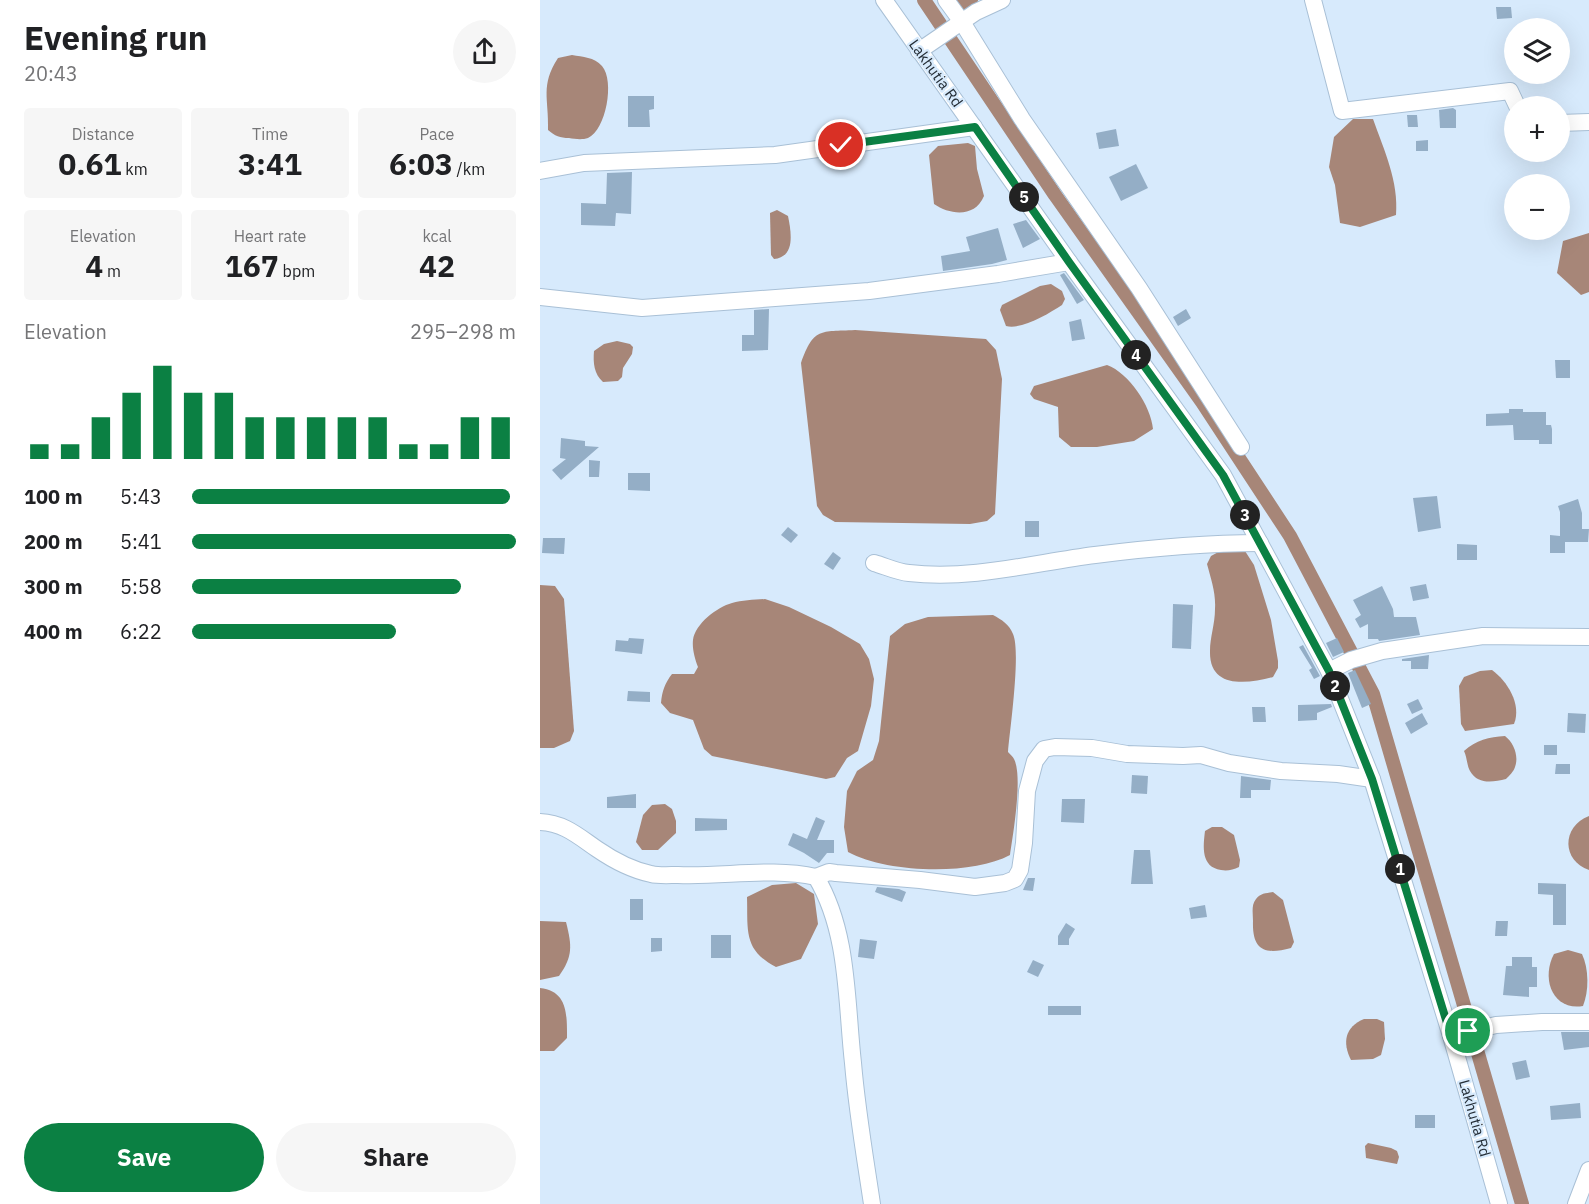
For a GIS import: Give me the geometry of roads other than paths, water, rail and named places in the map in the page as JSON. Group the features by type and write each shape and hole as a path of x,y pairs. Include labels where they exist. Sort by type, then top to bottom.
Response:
{"street":[{"name":"Lakhutia Rd","path":"884,0 1223,475 1329,671 1372,779 1451,1036 1499,1204"},
{"path":"946,0 1022,119 1139,288 1241,447"},
{"path":"919,51 975,12 1002,0"},
{"path":"1313,0 1342,111 1510,91 1512,96"},
{"path":"1570,123 1589,122"},
{"path":"540,171 584,163 775,155 975,127"},
{"path":"540,297 642,308 869,291 1069,262"},
{"path":"874,563 908,573 968,574 1013,570 1093,555 1215,543 1260,543"},
{"path":"1329,671 1351,660 1382,651 1483,636 1589,637"},
{"path":"540,822 551,822 573,831 622,864 652,874 692,876 801,873 816,877 836,873 975,887 1005,883 1015,879 1020,870 1027,791 1035,761 1044,749 1092,748 1127,754 1201,755 1229,763 1281,771 1338,774 1372,779"},
{"path":"816,877 827,895 840,939 856,1098 872,1204"},
{"path":"1451,1036 1496,1025 1589,1022"},
{"path":"1576,1204 1589,1170"}],"waterway":[{"path":"924,0 1055,195 1202,402 1290,536 1373,694 1522,1204"},
{"path":"959,4 971,0"}]}
